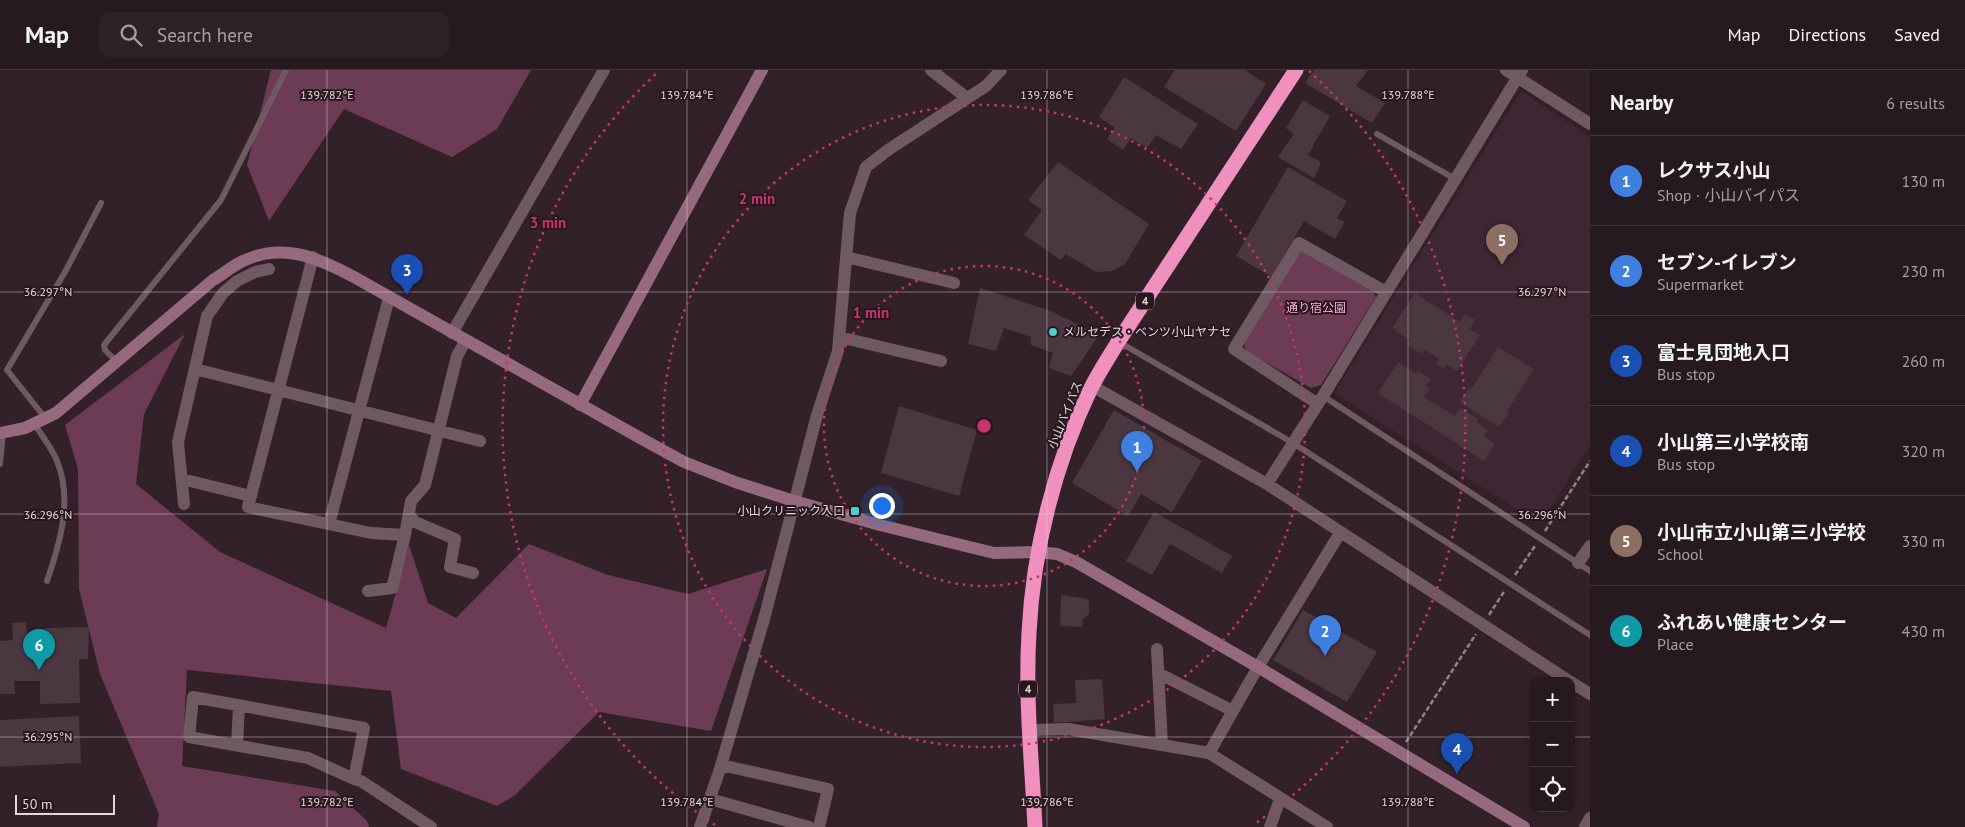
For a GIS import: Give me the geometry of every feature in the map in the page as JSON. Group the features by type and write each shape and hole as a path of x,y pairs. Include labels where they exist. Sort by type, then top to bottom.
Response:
{"highway":[{"name":"小山バイパス","path":"1035,827 1028,634 1038,552 1053,489 1068,444 1092,386 1118,342 1296,70"}],"street":[{"path":"452,333 604,70"},
{"path":"580,405 762,70"},
{"path":"931,70 966,98"},
{"path":"700,827 721,765 764,618 816,415 838,351 850,213 866,167 888,150 986,86 1001,70"},
{"path":"1506,70 1520,74 1590,124"},
{"path":"1267,484 1520,74"},
{"path":"1320,400 1234,349 1299,243 1386,292"},
{"path":"2,433 40,422 63,407 213,280 241,262 270,253 293,253 313,257 354,277 684,462 734,482 794,502 994,553 1038,552 1057,554 1076,562 1524,827"},
{"path":"313,257 248,507 370,533 404,535"},
{"path":"846,257 954,283"},
{"path":"184,504 178,442 208,316 223,293 237,281 255,272 270,269"},
{"path":"328,524 389,298"},
{"path":"839,337 941,361"},
{"path":"368,591 392,588 411,501 425,485 457,356 466,340"},
{"path":"195,369 480,441"},
{"path":"1092,386 1267,484 1564,677"},
{"path":"182,480 251,496"},
{"path":"409,514 415,522 455,539 450,567 473,573"},
{"path":"1209,753 1340,533"},
{"path":"1578,563 1590,546"},
{"path":"1157,649 1162,745"},
{"path":"1158,674 1233,711"},
{"path":"1575,684 1590,694"},
{"path":"354,778 364,728 193,697 189,737 308,758 354,778 431,827"},
{"path":"237,745 239,706"},
{"path":"1030,730 1068,729 1209,753 1328,827"},
{"path":"721,765 828,789 819,827"},
{"path":"710,798 810,827"},
{"path":"1270,827 1280,798"},
{"path":"1585,827 1590,818"}],"lane":[{"path":"116,361 105,350 104,346 221,200 286,70"},
{"path":"1377,134 1456,179"},
{"path":"47,581 66,505 64,482 57,460 40,422 7,370 65,272 101,203"},
{"path":"270,253 270,269"},
{"path":"1118,342 1293,442 1590,635"},
{"path":"1320,400 1590,571"},
{"path":"0,464 2,433"}],"path":[{"path":"1399,753 1590,461"}],"shaded area":[{"path":"1521,91 1590,137 1590,446 1540,524 1334,393"}],"green space":[{"path":"271,70 531,70 497,129 452,157 344,109 269,221 247,165"},
{"name":"通り宿公園","path":"1305,248 1371,287 1376,297 1321,385 1311,388 1246,351 1244,343 1297,252"},
{"path":"185,334 144,414 136,484 220,552 386,628 409,545 428,603 456,618 529,544 608,575 688,594 767,569 711,731 599,712 514,796 497,806 401,769 391,691 187,670 182,766 335,791 367,821 369,827 157,827 159,814 100,674 79,589 78,469 65,425"}],"building":[{"path":"1175,70 1245,70 1266,84 1236,131 1164,87"},
{"path":"1314,70 1368,70 1356,86 1385,103 1372,123 1305,83"},
{"path":"1124,77 1198,124 1181,149 1156,135 1147,148 1131,138 1123,150 1107,139 1115,128 1099,117"},
{"path":"1303,100 1330,116 1308,155 1321,162 1314,178 1278,157 1294,134 1286,128"},
{"path":"1058,162 1149,224 1125,264 1112,271 1096,272 1066,254 1061,260 1024,235 1042,210 1028,200"},
{"path":"1288,167 1347,201 1337,218 1345,222 1335,239 1304,221 1272,277 1236,256"},
{"name":"メルセデス・ベンツ小山ヤナセ","path":"980,288 1051,311 1099,335 1071,376 1049,368 1053,353 1031,345 1031,337 1004,328 996,351 968,344"},
{"path":"1415,293 1460,322 1465,314 1475,320 1470,329 1480,335 1457,371 1447,364 1444,369 1436,364 1439,359 1425,349 1422,354 1407,345 1410,340 1392,328"},
{"path":"1498,347 1534,369 1499,427 1460,402 1469,387 1472,388"},
{"path":"1398,362 1416,374 1418,371 1431,379 1426,386 1430,388 1424,397 1455,416 1460,408 1478,419 1476,422 1488,430 1484,436 1495,444 1484,461 1378,393"},
{"path":"899,406 977,430 959,496 881,473"},
{"path":"1114,410 1202,461 1172,512 1141,494 1128,516 1072,483"},
{"path":"1154,512 1232,556 1222,573 1170,544 1152,575 1126,561"},
{"path":"1061,595 1089,599 1089,614 1083,619 1082,627 1060,626"},
{"path":"1303,610 1377,652 1347,702 1273,660"},
{"path":"26,622 27,639 45,639 45,628 89,627 88,659 79,659 80,703 40,704 40,681 14,681 15,694 0,694 0,641 13,640 12,623"},
{"path":"1102,679 1105,719 1054,723 1053,704 1076,703 1075,680"},
{"path":"79,716 81,763 0,767 0,720"}],"place":[{"name":"小山市立小山第三小学校","path":"1502,265"},
{"name":"富士見団地入口","path":"407,295"},
{"name":"メルセデス・ベンツ小山ヤナセ","path":"1053,332"},
{"name":"レクサス小山","path":"1137,472"},
{"name":"小山クリニック入口","path":"855,511"},
{"name":"セブン-イレブン","path":"1325,656"},
{"name":"ふれあい健康センター","path":"39,670"},
{"name":"小山第三小学校南","path":"1457,774"}]}
